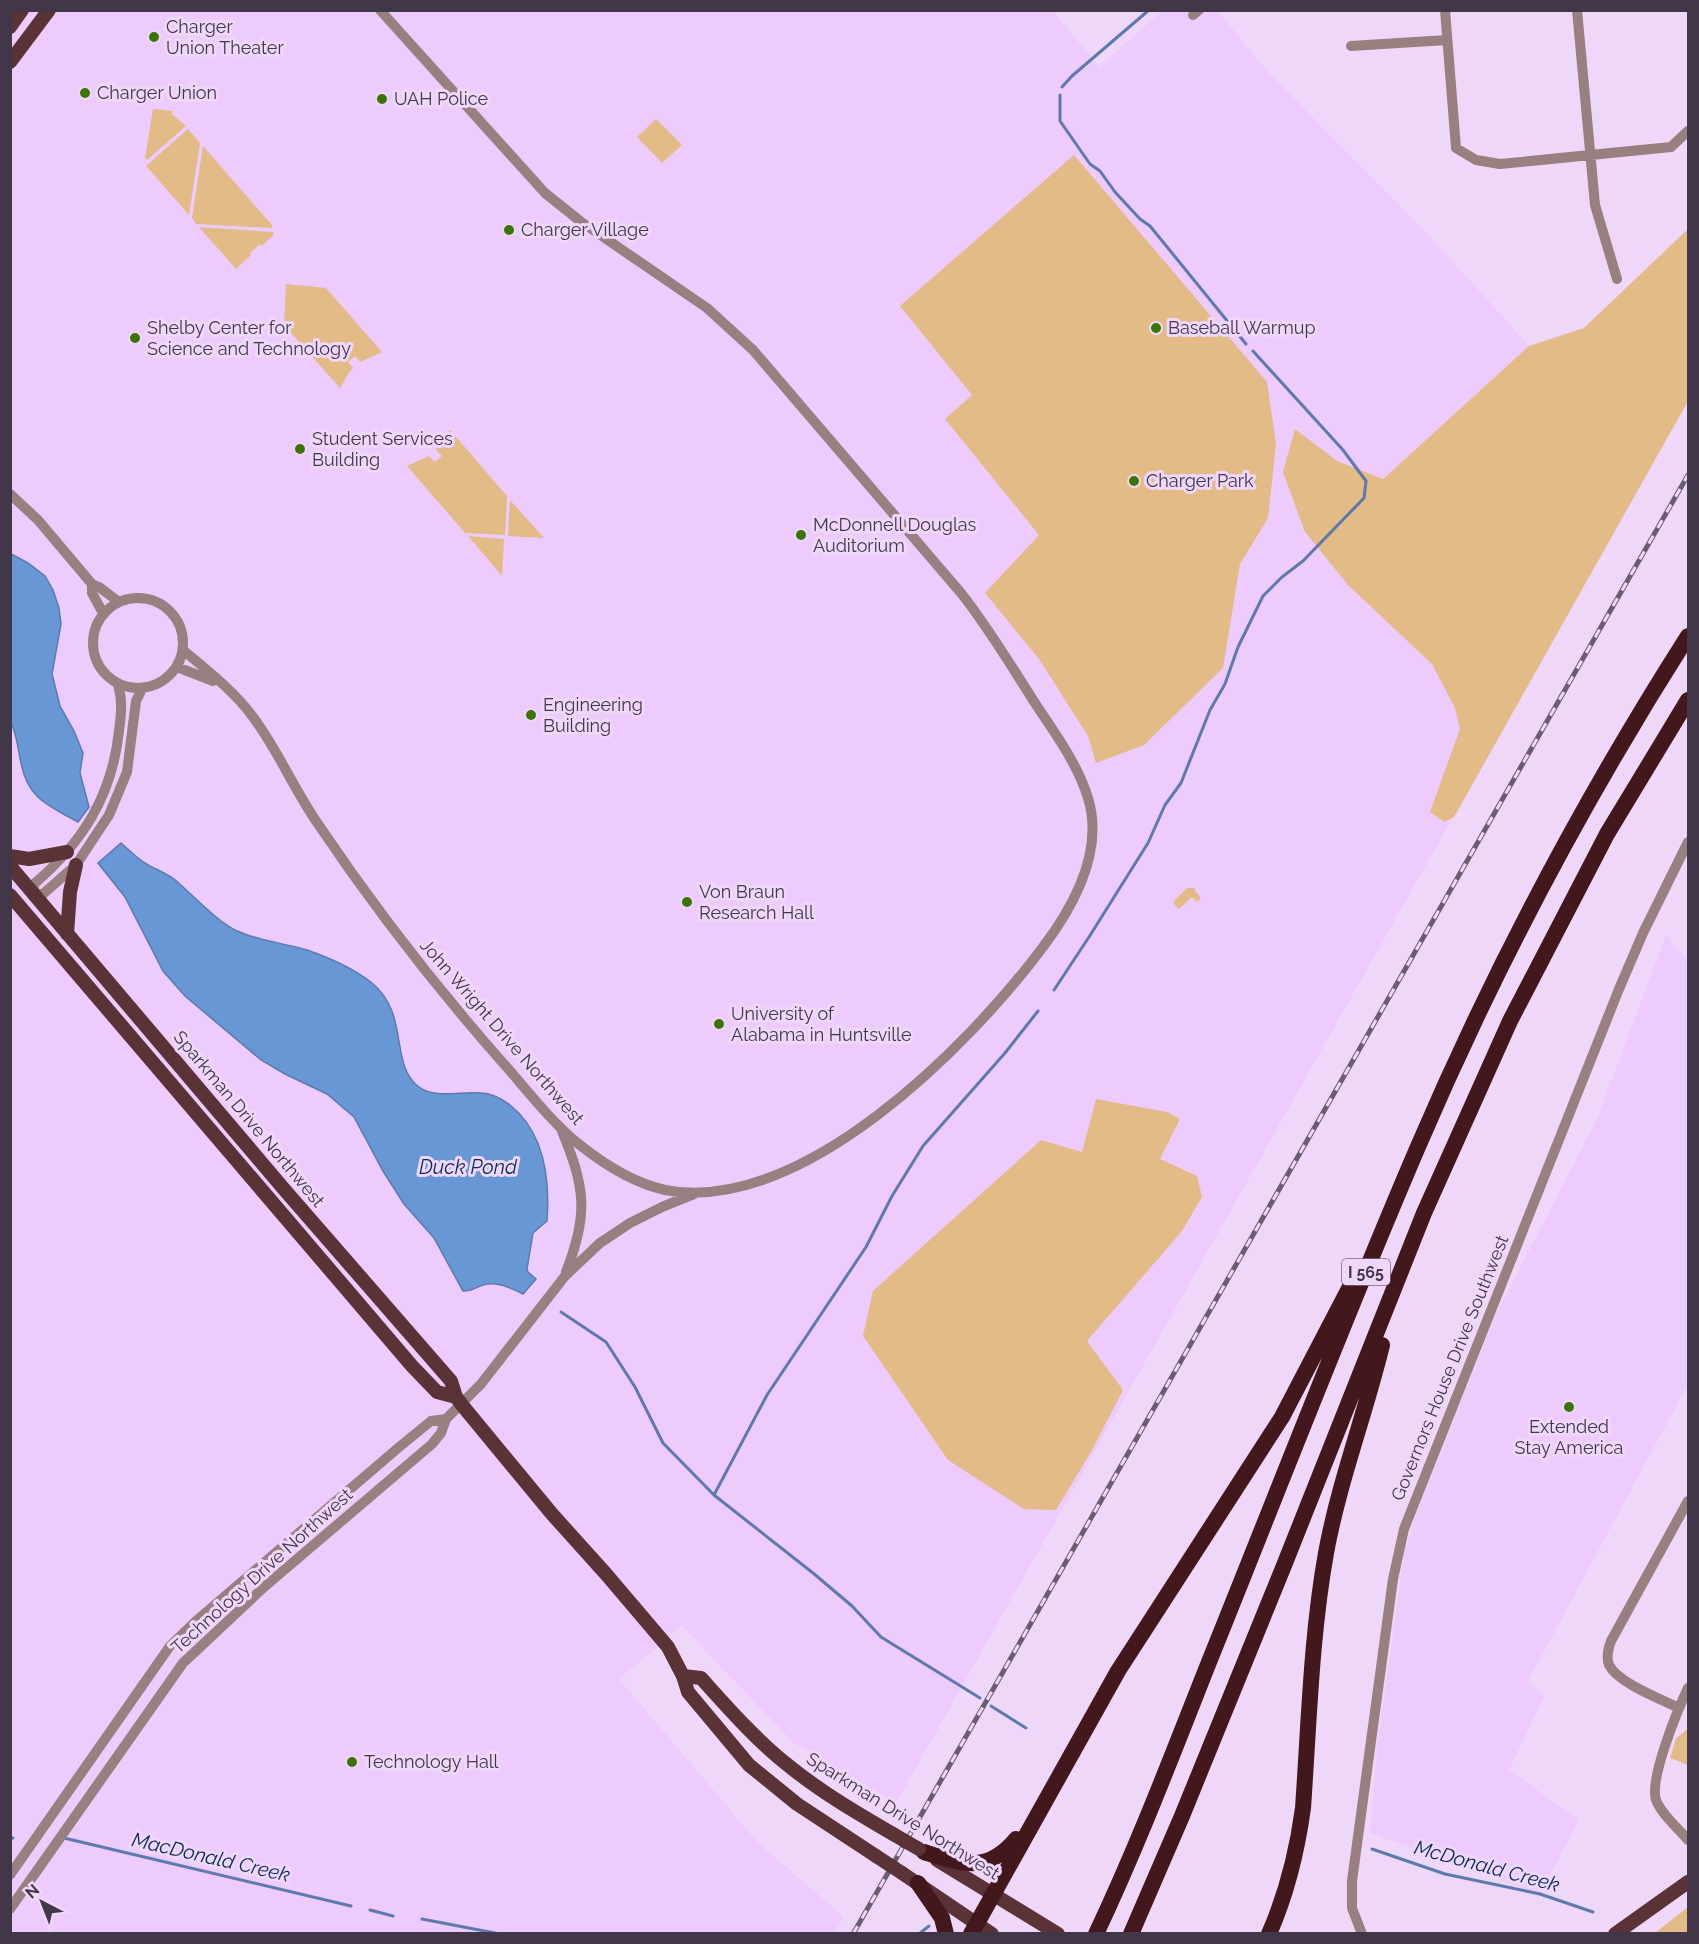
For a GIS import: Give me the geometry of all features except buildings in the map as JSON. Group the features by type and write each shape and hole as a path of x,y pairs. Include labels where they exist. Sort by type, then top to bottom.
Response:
{"highway":[{"name":"I 565","path":"1096,1934 1160,1785 1388,1218 1450,1074 1524,920 1593,793 1689,636"},
{"name":"I 565","path":"1131,1934 1190,1797 1424,1213 1510,1021 1607,834 1689,700"},
{"path":"974,1929 1099,1703 1147,1624 1229,1502 1282,1417 1341,1302 1388,1218"},
{"path":"1269,1934 1283,1899 1299,1838 1316,1623 1326,1550 1345,1474 1368,1401 1398,1282"},
{"path":"922,1851 959,1863 987,1862 1012,1845 1034,1818"},
{"path":"918,1883 942,1918 946,1934"}],"main road":[{"path":"10,27 22,10"},
{"path":"10,62 49,10"},
{"path":"10,856 29,859 67,852"},
{"path":"67,934 70,892 76,865"},
{"name":"Sparkman Drive Northwest","path":"10,866 451,1381 459,1401 552,1515 668,1647 683,1676 688,1692 749,1765 797,1804 918,1883 974,1929 992,1934"},
{"name":"Sparkman Drive Northwest","path":"15,901 412,1366 437,1392 459,1401"},
{"name":"Sparkman Drive Northwest","path":"683,1676 701,1678 746,1727 788,1765 821,1790 1058,1934"},
{"path":"1615,1934 1689,1882"}],"street":[{"name":"John Wright Drive Northwest","path":"183,650 240,701 255,718 315,819 367,895 441,992 561,1128 603,1163 664,1190 699,1192 733,1189 766,1180 838,1142 893,1103 982,1021 1021,977 1051,936 1075,897 1087,865 1093,830 1089,802 1083,783 1065,749 961,592 753,350 707,308 580,221 545,193 380,10"},
{"path":"1445,10 1456,148 1476,160 1500,164 1671,147 1689,131"},
{"path":"1577,10 1595,205 1617,279"},
{"path":"1351,46 1447,40"},
{"path":"10,494 38,520 92,584 119,602"},
{"path":"92,584 92,593 103,614"},
{"path":"143,598 159,601 174,615 181,628 183,650 177,667 161,682 142,689 118,685 106,675 97,662 93,647 94,632 103,614 119,602 143,598"},
{"name":"John Wright Drive Northwest","path":"177,667 222,685"},
{"path":"34,894 34,884 67,852 101,802 114,764 122,699 118,685"},
{"path":"15,901 34,894 43,894 76,865 109,815 127,772 136,701 142,689"},
{"name":"Governors House Drive Southwest","path":"1362,1934 1352,1908 1352,1881 1393,1579 1404,1529 1619,989 1643,933 1689,842"},
{"path":"561,1128 577,1168 582,1196 582,1220 577,1244 565,1276"},
{"name":"Technology Drive Northwest","path":"10,1909 183,1663 262,1588 432,1444 459,1401 481,1384 565,1276 600,1243 630,1223 699,1192"},
{"name":"Technology Drive Northwest","path":"10,1875 170,1647 196,1621 398,1448 431,1421 446,1419"},
{"path":"1679,1708 1619,1676 1610,1667 1607,1655 1611,1641 1689,1501"},
{"path":"1689,1688 1679,1708 1656,1782 1655,1795 1659,1806 1689,1840"}],"shaded area":[{"name":"University of Alabama in Huntsville","path":"11,11 1053,11 1099,67 1162,11 1218,11 1267,71 1438,245 1529,346 1383,479 1548,649 896,1803 794,1743 682,1626 619,1679 759,1844 844,1917 834,1933 11,1934"},
{"path":"153,109 173,111 172,114 186,126 147,160 145,158"},
{"path":"656,119 682,145 662,163 637,137"},
{"path":"188,129 200,143 189,215 146,166"},
{"path":"203,146 272,225 272,228 196,224 192,218"},
{"name":"Charger Park","path":"1074,155 1267,382 1276,444 1268,518 1240,564 1223,668 1144,745 1096,763 1088,736 1039,659 985,593 1039,535 945,419 972,395 900,306"},
{"path":"199,227 273,232 274,234 262,246 260,244 250,253 251,255 236,269"},
{"path":"1688,229 1688,401 1454,817 1444,822 1430,812 1460,729 1455,708 1432,664 1349,586 1305,532 1283,472 1295,429 1337,461 1383,479 1529,346 1584,328"},
{"path":"286,284 326,288 382,352 360,362 355,356 348,362 353,368 340,388 284,325"},
{"path":"450,430 507,496 505,535 465,533 407,466 429,456 435,462 442,456 436,450"},
{"path":"510,500 544,538 508,536"},
{"path":"468,536 504,539 502,576"},
{"path":"1187,888 1195,888 1201,898 1197,902 1192,897 1179,909 1174,901"},
{"path":"1666,935 1688,961 1688,1384 1528,1681 1544,1697 1509,1770 1579,1820 1540,1894 1370,1833 1378,1743 1404,1555 1416,1515 1495,1317 1598,1117"},
{"path":"1096,1099 1167,1112 1180,1119 1160,1159 1197,1176 1202,1197 1182,1231 1087,1341 1123,1390 1091,1452 1056,1510 1024,1509 948,1460 863,1336 873,1291 1041,1140 1082,1152"},
{"path":"1688,1729 1688,1765 1670,1758 1676,1738"},
{"path":"1688,1907 1688,1933 1655,1933"}],"water":[{"path":"11,554 45,576 59,608 61,624 52,674 60,706 83,753 80,773 89,807 78,822 49,806 34,793 24,775 21,763 11,722"},
{"name":"Duck Pond","path":"121,843 142,861 174,879 212,914 237,931 316,953 349,968 372,983 384,995 391,1009 404,1066 419,1087 425,1091 441,1094 489,1094 507,1103 522,1116 538,1143 543,1158 548,1205 547,1221 533,1233 527,1269 536,1279 523,1294 509,1287 493,1284 463,1291 434,1238 404,1204 383,1171 354,1117 327,1094 261,1060 185,996 163,971 125,897 98,863"}],"waterway":[{"path":"1062,87 1149,10"},
{"path":"1060,95 1060,121 1090,164 1100,171 1115,192 1140,219 1150,226 1246,344"},
{"path":"1054,990 1148,843 1165,805 1181,783 1210,710 1225,684 1238,647 1263,596 1303,561 1364,498 1366,481 1343,450 1253,351"},
{"path":"714,1495 767,1395 866,1247 892,1196 923,1146 1005,1053 1038,1011"},
{"path":"561,1312 606,1342 635,1387 663,1443 714,1495 852,1606 881,1637 980,1698"},
{"path":"991,1706 1026,1728"},
{"name":"MacDonald Creek","path":"64,1838 351,1906"},
{"name":"McDonald Creek","path":"1372,1849 1445,1874 1540,1894 1593,1912"},
{"path":"370,1910 393,1916"},
{"name":"MacDonald Creek","path":"422,1919 500,1934"},
{"path":"919,1934 929,1926"}],"railway":[{"path":"853,1934 1688,475"}],"place":[{"name":"Charger Union Theater","path":"154,37"},
{"name":"Charger Union","path":"85,93"},
{"name":"UAH Police","path":"382,99"},
{"name":"Charger Village","path":"509,230"},
{"name":"Baseball Warmup","path":"1156,328"},
{"name":"Shelby Center for Science and Technology","path":"135,338"},
{"name":"Student Services Building","path":"300,449"},
{"name":"Charger Park","path":"1134,481"},
{"name":"McDonnell Douglas Auditorium","path":"801,535"},
{"name":"Engineering Building","path":"531,715"},
{"name":"Von Braun Research Hall","path":"687,902"},
{"name":"University of Alabama in Huntsville","path":"719,1024"},
{"name":"Extended Stay America","path":"1569,1407"},
{"name":"Technology Hall","path":"352,1762"}]}
